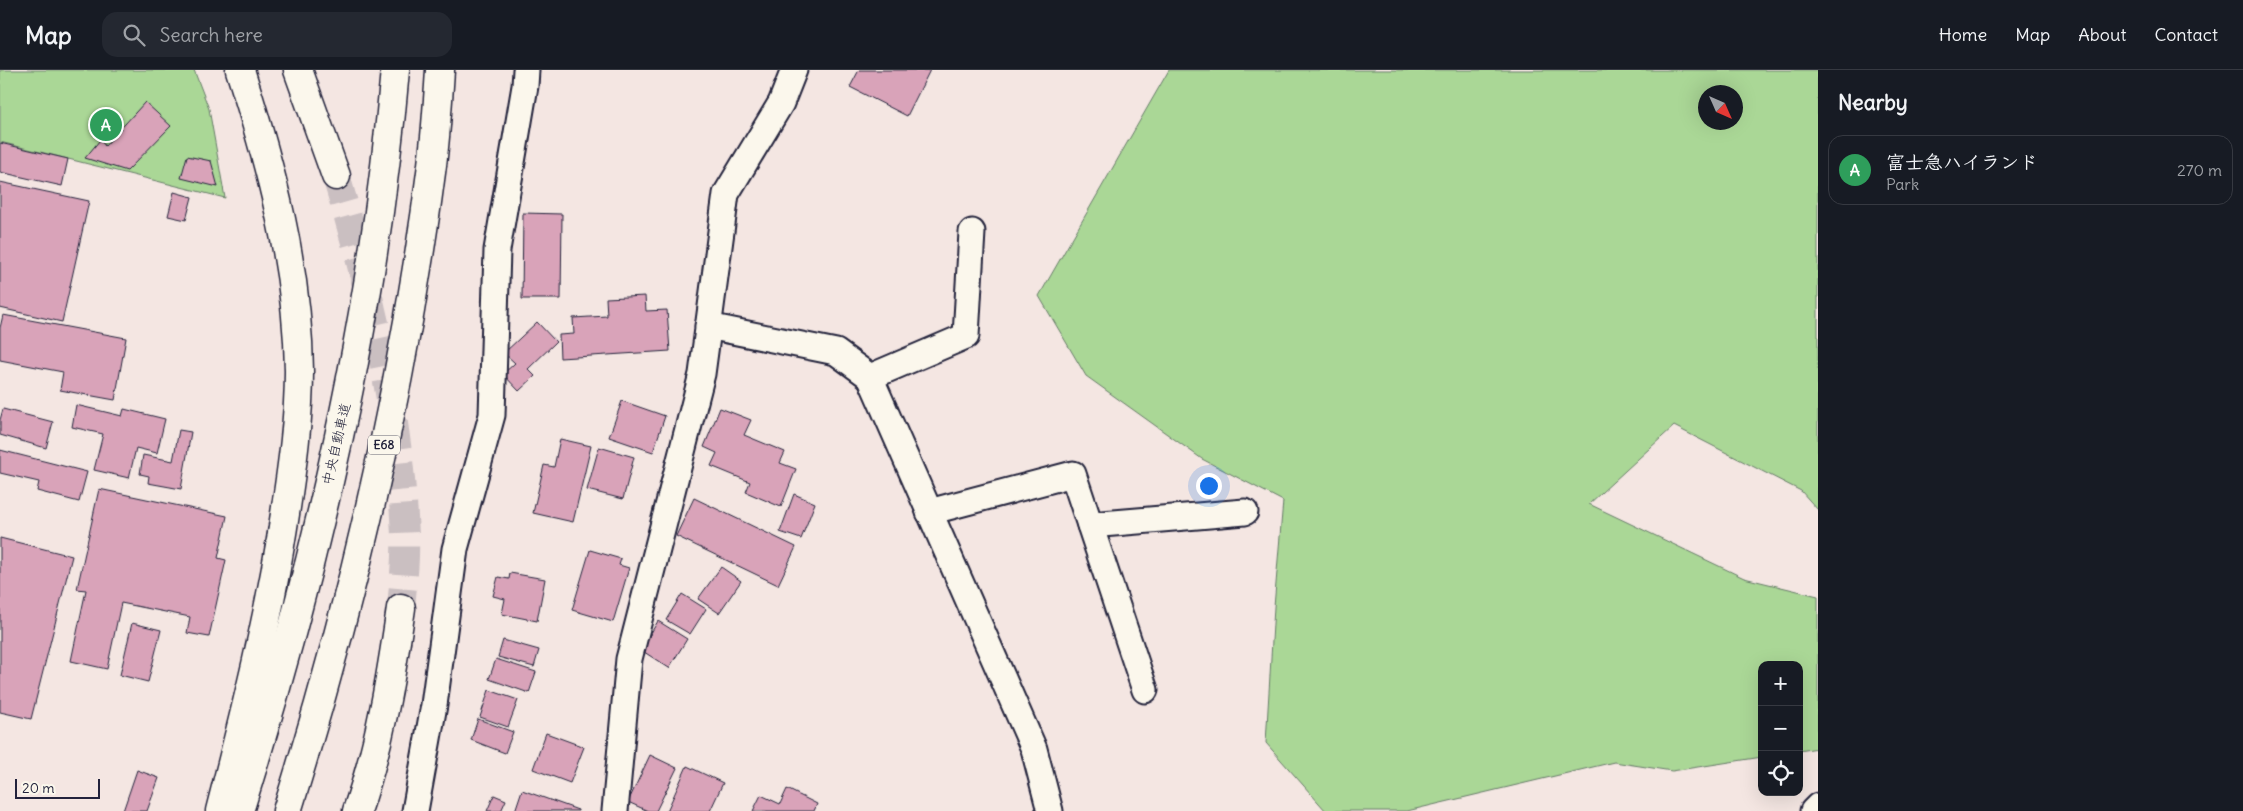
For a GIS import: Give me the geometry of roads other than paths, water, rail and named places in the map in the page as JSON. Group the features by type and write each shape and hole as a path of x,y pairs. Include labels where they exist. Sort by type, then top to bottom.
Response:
{"highway":[{"path":"220,811 249,698 278,560 293,465 299,372 293,292 278,202 240,70"},
{"path":"298,70 336,176"},
{"name":"中央自動車道","path":"239,811 304,580 359,340 388,151 396,70"},
{"name":"E68","path":"288,811 344,608 378,473 403,351 431,174 440,70"},
{"path":"357,811 365,788 387,702 402,608"}],"street":[{"path":"415,811 434,705 455,549 492,415 497,250 525,86 526,70"},
{"path":"615,811 629,659 702,374 726,194 781,103 794,70"},
{"path":"870,377 966,336 972,232"},
{"path":"708,326 836,352 870,377 1034,749 1050,811"},
{"path":"929,512 1073,474 1145,690"},
{"path":"1090,525 1245,512"},
{"path":"1813,811 1818,806"}],"tunnel":[{"path":"336,176 372,309 382,354 397,445 405,536 401,608"}],"place":[{"name":"富士急ハイランド","path":"106,125"}]}
